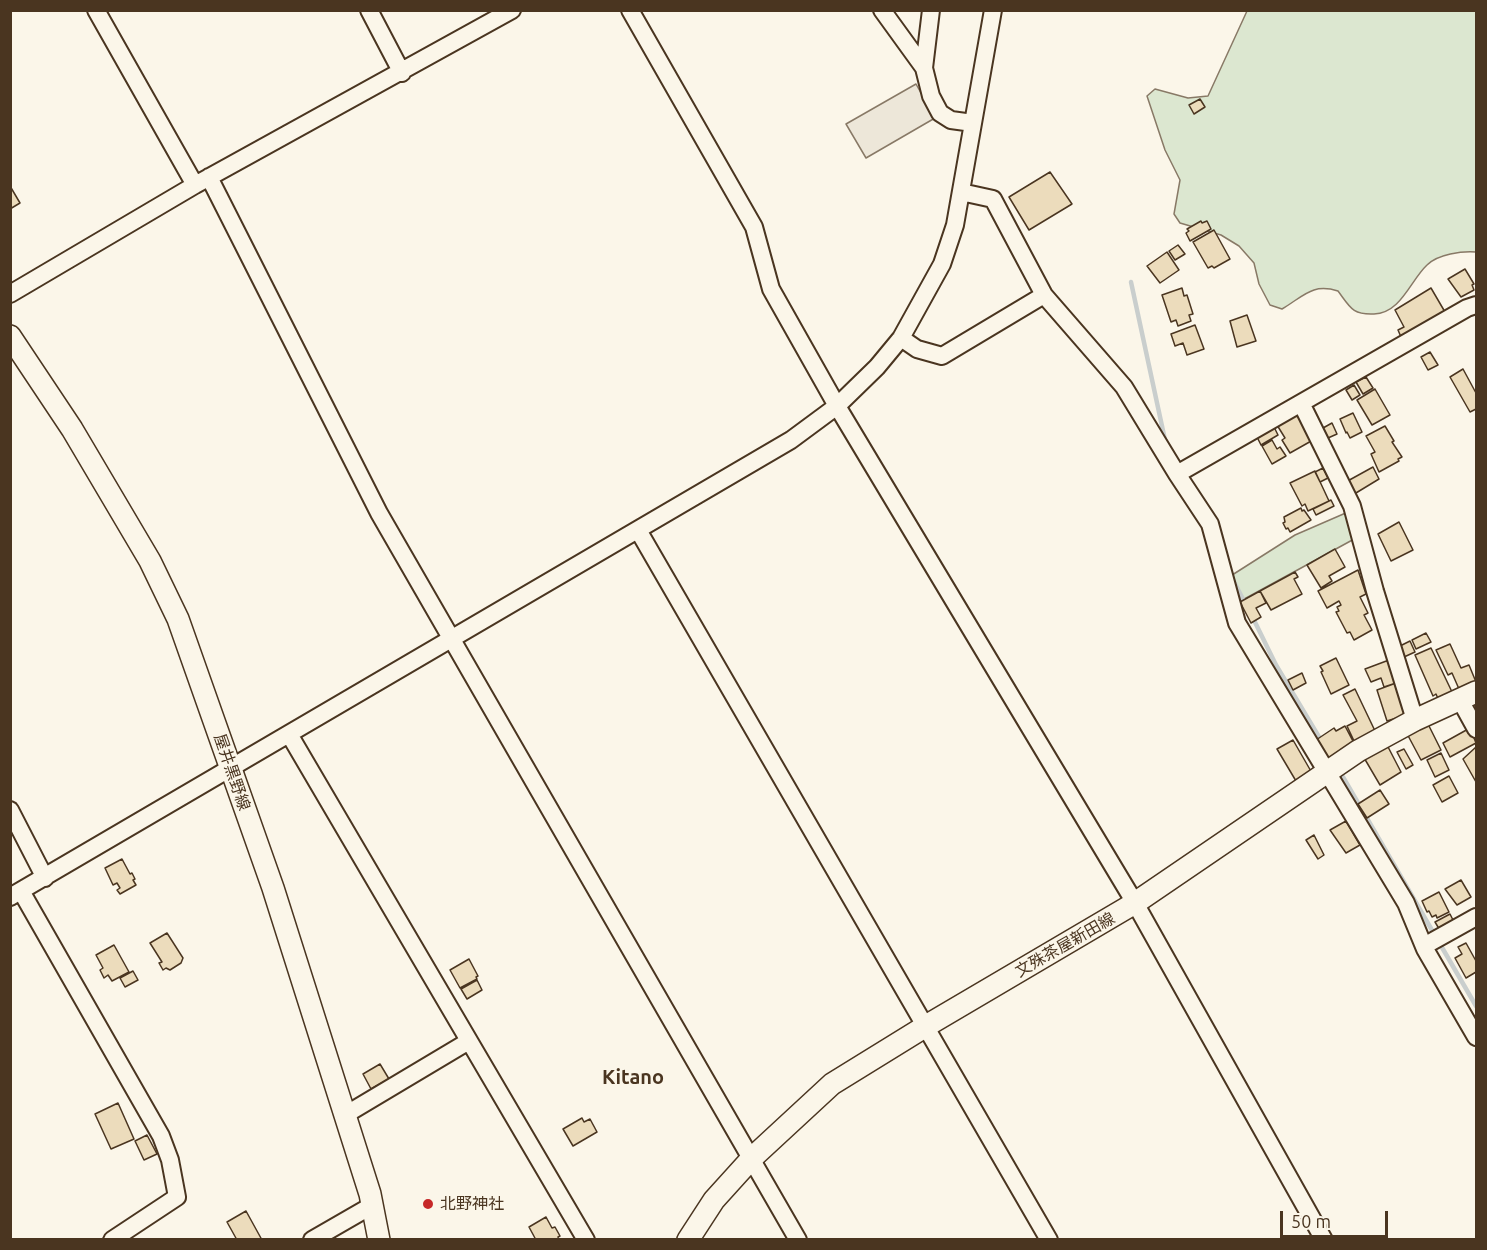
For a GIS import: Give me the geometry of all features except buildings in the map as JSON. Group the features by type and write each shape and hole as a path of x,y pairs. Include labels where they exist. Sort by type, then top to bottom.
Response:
{"main road":[{"name":"屋井黒野線","path":"10,336 72,429 150,561 178,619 273,888 370,1194 379,1239"},
{"name":"文殊茶屋新田線","path":"688,1239 714,1200 752,1158 832,1084 1135,903 1358,751 1415,720 1468,696"}],"street":[{"path":"96,10 202,181 379,513 798,1239"},
{"path":"369,10 402,72"},
{"path":"10,294 202,181 512,10"},
{"path":"630,10 753,227 771,289 837,406 1135,903 1324,1239"},
{"path":"882,10 924,68"},
{"path":"931,10 924,68 931,96 940,113 951,120 973,123"},
{"path":"112,1239 177,1197 170,1160 161,1136 16,894 791,440 837,406 877,367 901,338 942,264 955,225 993,10"},
{"path":"961,192 993,199 1044,296 1124,387 1210,524 1237,623 1406,903 1424,946 1476,1037"},
{"path":"901,338 917,349 942,356 1044,296"},
{"path":"1177,474 1447,319 1476,305"},
{"path":"1301,403 1352,506 1375,591 1415,720"},
{"path":"638,530 1049,1239"},
{"path":"1468,696 1476,729"},
{"path":"289,734 586,1239"},
{"path":"10,810 45,878"},
{"path":"1424,946 1476,917"},
{"path":"345,1115 469,1041"},
{"path":"312,1239 371,1206"}],"green space":[{"path":"1247,11 1476,11 1476,252 1450,254 1432,261 1398,302 1383,312 1367,314 1356,311 1349,306 1338,291 1329,289 1308,292 1282,309 1270,305 1259,284 1254,263 1239,246 1221,235 1180,223 1174,214 1180,180 1165,150 1147,96 1155,89 1188,98 1208,96"},
{"path":"1348,512 1356,538 1237,603 1229,577 1295,535"}],"shaded area":[{"path":"916,84 935,118 866,158 846,124"}],"waterway":[{"path":"1131,282 1165,440"},
{"path":"1231,576 1245,603"},
{"path":"1252,616 1276,665 1322,742"},
{"path":"1343,777 1476,1006"}],"place":[{"name":"北野神社","path":"428,1204"}],"district":[{"name":"Kitano","path":"633,1077"}]}
